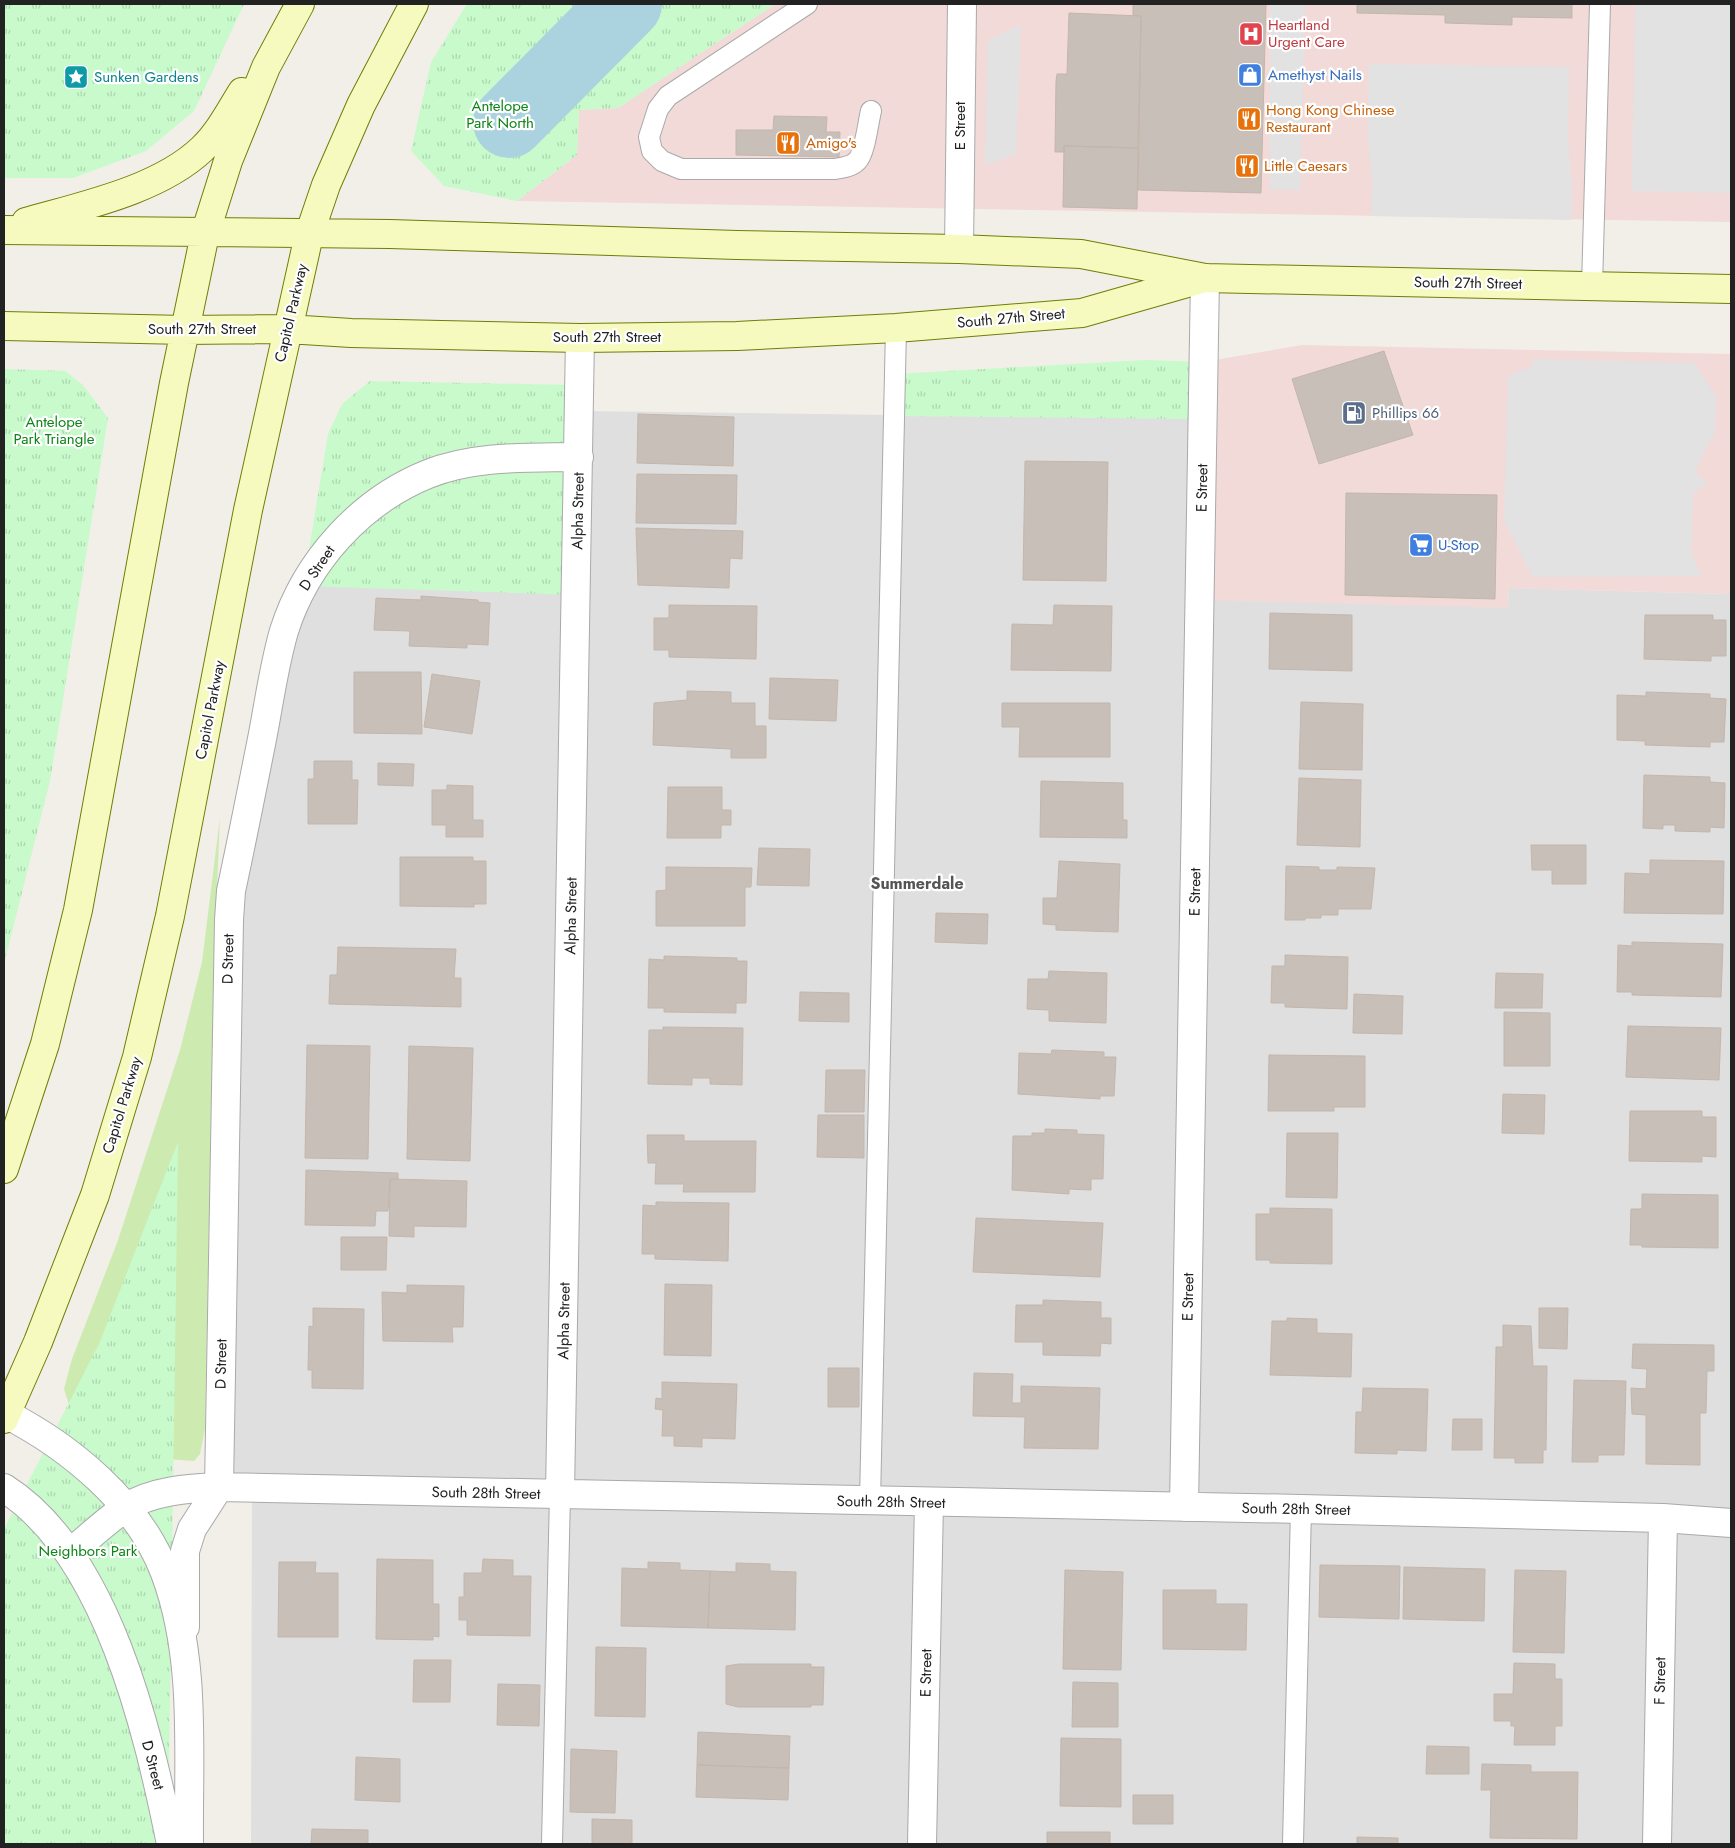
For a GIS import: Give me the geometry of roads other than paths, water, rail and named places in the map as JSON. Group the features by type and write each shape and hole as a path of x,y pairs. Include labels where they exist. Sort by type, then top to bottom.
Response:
{"main road":[{"path":"4,230 127,191 168,172 202,150 216,134 298,4"},
{"path":"4,1168 45,1044 78,910 185,330 205,234 228,161 266,67 298,4"},
{"name":"Capitol Parkway","path":"4,1415 38,1342 95,1195 137,1056 170,916 248,510 308,235 326,185 357,112 414,4"},
{"name":"South 27th Street","path":"4,230 205,234 390,234 737,245 959,249 1081,254 1205,278 1731,290"},
{"name":"South 27th Street","path":"4,326 185,330 287,329 351,333 580,338 737,336 896,328 1082,313 1205,278"}],"street":[{"name":"E Street","path":"959,249 962,4"},
{"name":"E Street","path":"1184,1507 1205,278"},
{"name":"Alpha Street","path":"560,1494 580,338"},
{"name":"D Street","path":"189,1844 185,1551 192,1530 219,1487 231,891 285,630 310,574 342,533 361,514 405,485 430,473 482,461 578,457"},
{"name":"D Street","path":"4,1415 55,1442 88,1469 126,1508 151,1545 165,1574 185,1656"},
{"name":"South 28th Street","path":"70,1553 126,1508 168,1493 195,1488 219,1487 1663,1518 1731,1524"},
{"name":"D Street","path":"4,1488 18,1497 52,1528 70,1553 103,1617 134,1696 150,1753 171,1844"},
{"name":"E Street","path":"922,1844 929,1502"},
{"name":"F Street","path":"1657,1844 1663,1518"}],"lane":[{"path":"807,4 668,96 658,109 652,122 649,137 652,151 662,161 681,169 834,169 857,161 862,151 871,111"},
{"path":"1592,286 1600,4"},
{"path":"870,1501 896,328"},
{"path":"552,1844 560,1494"},
{"path":"1293,1844 1301,1510"}],"waterway":[{"path":"509,122 626,4"}],"place":[{"name":"Heartland Urgent Care","path":"1251,34"},
{"name":"Amethyst Nails","path":"1250,75"},
{"name":"Sunken Gardens","path":"76,77"},
{"name":"Hong Kong Chinese Restaurant","path":"1249,119"},
{"name":"Amigo's","path":"788,143"},
{"name":"Little Caesars","path":"1247,166"},
{"name":"Phillips 66","path":"1354,413"},
{"name":"U-Stop","path":"1421,545"}],"district":[{"name":"Summerdale","path":"917,883"}],"park label":[{"name":"Antelope Park North","path":"500,114"},
{"name":"Antelope Park Triangle","path":"54,430"},
{"name":"Neighbors Park","path":"88,1551"}]}
